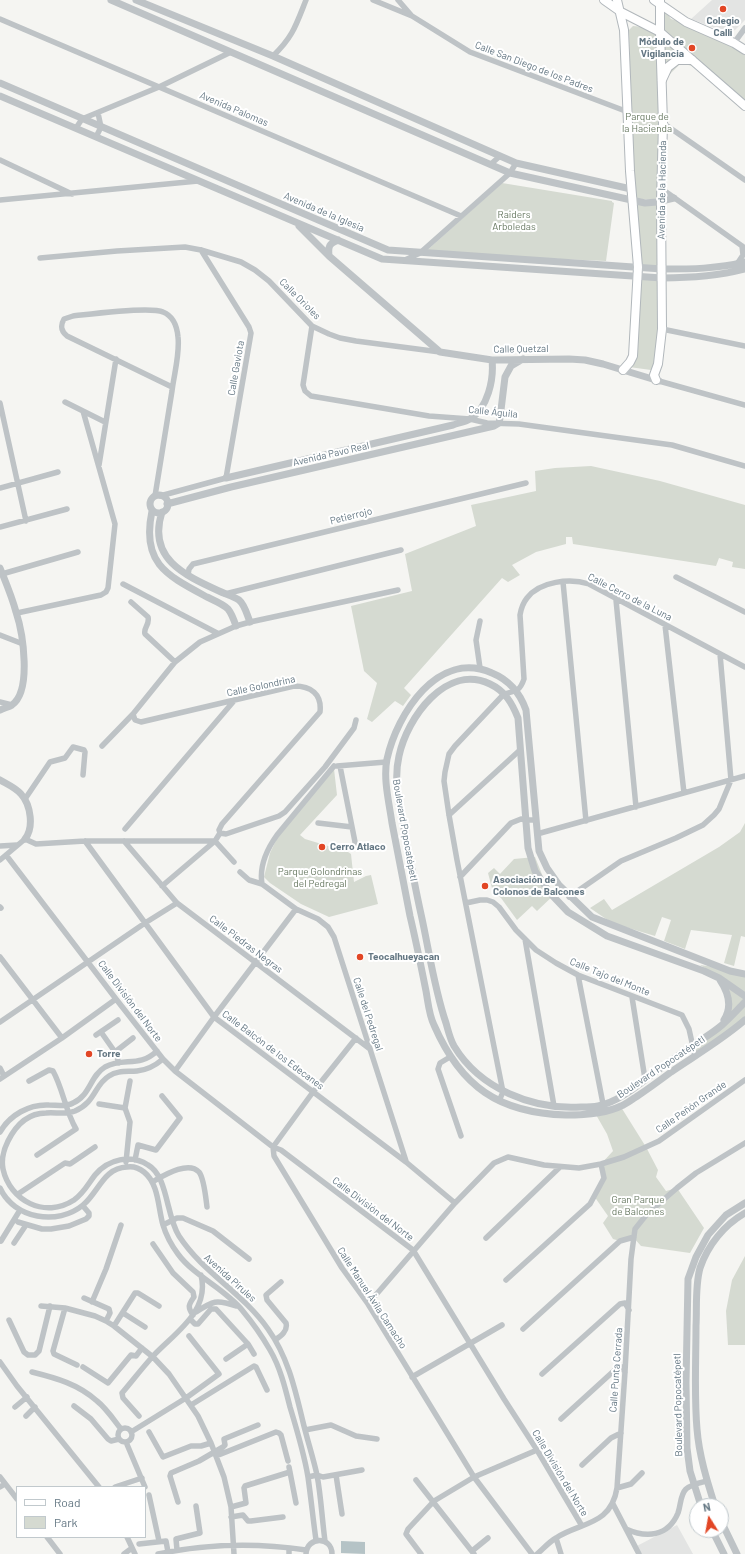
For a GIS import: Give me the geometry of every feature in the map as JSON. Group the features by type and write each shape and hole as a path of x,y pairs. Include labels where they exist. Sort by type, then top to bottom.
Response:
{"main road":[{"path":"604,0 621,12 660,32 745,106"},
{"path":"617,0 624,30 631,200 638,267 633,356 623,370"},
{"path":"658,2 686,22 734,43 745,50"},
{"name":"Avenida de la Hacienda","path":"657,380 654,376 658,364 662,329 663,123 658,2"},
{"path":"662,80 668,66 677,60 692,60"}],"street":[{"path":"136,0 273,56 516,164 631,189"},
{"path":"273,56 293,34 306,0"},
{"name":"Calle San Diego de los Padres","path":"373,0 412,16 470,52 628,112"},
{"path":"398,0 412,16"},
{"path":"114,1 510,172 645,203 674,198"},
{"name":"Avenida Palomas","path":"0,19 461,216"},
{"path":"734,43 745,28"},
{"path":"76,128 82,119 159,87 231,52"},
{"name":"Avenida de la Iglesia","path":"0,84 390,250 662,269 727,266 745,262"},
{"name":"Avenida de la Iglesia","path":"0,96 297,224 384,259 662,278 690,278 745,269"},
{"path":"96,137 101,127 98,113"},
{"path":"663,123 745,180"},
{"path":"491,164 500,156"},
{"path":"0,160 73,194"},
{"path":"403,261 420,253 510,172 516,164"},
{"path":"0,200 198,181"},
{"path":"662,190 743,247 743,255 737,264"},
{"path":"301,213 297,224 328,256 440,352"},
{"path":"328,256 329,245 338,240"},
{"name":"Calle Orioles","path":"40,258 185,247 200,250 241,262 255,270 269,281 312,326 340,338 440,352"},
{"name":"Calle Gaviota","path":"200,250 249,327 251,333 226,478"},
{"path":"384,259 390,250"},
{"path":"158,496 178,346 178,336 174,321 165,312 152,309 73,316 64,319 61,323 61,329 67,336 172,386"},
{"name":"Calle Águila","path":"312,326 303,385 307,394 430,416 470,419 486,423 499,422 608,435 672,445 745,466"},
{"path":"662,329 745,346"},
{"name":"Calle Quetzal","path":"440,352 492,360 569,358 603,364 745,406"},
{"path":"99,469 105,422 116,359"},
{"path":"499,422 505,377 512,366 523,359"},
{"path":"470,419 484,404 492,376 492,360"},
{"path":"65,402 105,422"},
{"path":"0,403 26,521"},
{"path":"17,612 101,595 106,592 108,588 115,524 83,411"},
{"name":"Avenida Pavo Real","path":"158,496 226,478 453,425 470,419"},
{"name":"Avenida Pavo Real","path":"167,504 231,486 477,431 494,426 499,422"},
{"path":"0,488 58,472"},
{"name":"Petierrojo","path":"188,575 189,569 193,564 526,483"},
{"path":"158,496 165,499 167,504 167,507 162,512 158,536 164,554 169,561 188,575 224,594 239,600 244,607 250,622"},
{"path":"158,496 150,501 152,511 150,523 150,542 153,554 163,569 171,577 227,608 236,626"},
{"path":"0,527 67,509"},
{"path":"152,511 159,513 162,512"},
{"path":"224,594 401,550"},
{"path":"0,710 12,705 18,697 22,688 24,666 23,644 17,612 1,571 78,552"},
{"path":"676,577 745,612"},
{"path":"563,582 586,821"},
{"name":"Calle Cerro de la Luna","path":"516,691 521,687 524,679 520,615 522,606 528,597 536,591 554,583 563,582 582,582 589,584 616,600 745,667"},
{"path":"123,584 217,634"},
{"path":"102,746 133,714 175,662 200,642 236,626 250,622 398,590"},
{"path":"616,600 636,807"},
{"path":"131,602 148,617 148,625 144,632 175,662"},
{"path":"480,621 476,640 480,668"},
{"path":"665,625 684,793"},
{"path":"0,635 23,644"},
{"path":"569,896 621,860 676,838 703,825 719,808 731,780 720,654"},
{"name":"Boulevard Popocatépetl","path":"745,974 730,970 592,917 558,886 547,868 539,850 526,710 522,699 506,681 497,675 480,668 464,668 447,673 427,686 415,698 403,717 388,752 386,762 388,797 400,866 432,1023 450,1057 468,1079 489,1097 511,1107 542,1114 587,1114 604,1107 621,1097 721,1026 745,1002"},
{"name":"Boulevard Popocatépetl","path":"745,996 719,978 704,971 607,936 568,912 550,893 535,871 530,852 526,820 518,718 513,705 496,687 478,680 462,680 442,689 431,697 417,714 405,738 399,756 397,773 398,796 442,1010 452,1044 466,1063 492,1085 503,1092 536,1103 569,1108 599,1106 621,1107 742,1025 745,1020"},
{"name":"Calle Golondrina","path":"133,714 134,720 141,722 234,702 294,686 300,686 313,690 318,695 321,706 320,712 222,824 219,830 220,833 215,841 162,886"},
{"path":"499,1101 503,1092 460,877 444,781 446,763 449,754 504,694 516,691"},
{"path":"0,702 12,705"},
{"path":"125,829 234,702"},
{"path":"220,833 226,834 282,815 325,767 354,728 356,720"},
{"path":"25,799 50,762 65,758 73,747 86,752 83,775"},
{"path":"449,815 520,750"},
{"path":"388,752 396,752 399,756"},
{"path":"325,767 386,762"},
{"path":"337,766 356,847"},
{"path":"262,884 262,868 276,835 337,766"},
{"path":"537,834 745,776"},
{"path":"0,780 20,793 25,799 30,820 28,836 0,860"},
{"path":"388,797 398,796"},
{"path":"460,877 511,823 521,818 526,820 536,820"},
{"path":"318,823 352,827"},
{"path":"25,840 36,844 85,841 215,841 234,862"},
{"name":"Calle Balcón de los Edecanes","path":"85,841 214,1017 406,1162 455,1203"},
{"name":"Calle Piedras Negras","path":"124,841 177,903 370,1049"},
{"path":"0,846 18,845"},
{"path":"530,852 539,850"},
{"name":"Calle División del Norte","path":"6,855 163,1059 176,1071 273,1147 281,1150 413,1250 537,1450 582,1526"},
{"name":"Calle del Pedregal","path":"240,872 249,880 262,884 296,909 318,919 328,927 334,937 406,1162"},
{"name":"Calle Tajo del Monte","path":"466,903 480,900 493,902 499,906 516,930 536,950 578,975 682,1015 689,1029 696,1056"},
{"path":"0,1022 144,923 177,903"},
{"path":"176,1071 214,1017 296,909"},
{"path":"525,939 554,1106"},
{"path":"0,957 62,1038"},
{"path":"578,975 604,1107"},
{"path":"719,978 725,988 729,1007 728,1014 721,1026"},
{"path":"632,997 645,1079"},
{"path":"0,1068 2,1077 62,1038 116,999"},
{"path":"118,1020 98,1034 115,1052 118,1062"},
{"path":"115,1052 133,1038"},
{"path":"273,1147 313,1092 356,1038"},
{"path":"0,1132 8,1121 26,1109 42,1105 72,1104 84,1095 93,1079 105,1067 118,1062 136,1062 150,1058 157,1051"},
{"path":"450,1057 440,1063 438,1069 461,1136"},
{"path":"160,1178 150,1166 135,1160 126,1159 111,1162 101,1169 81,1195 67,1204 42,1208 28,1204 10,1186 2,1161 5,1146 12,1131 24,1120 38,1114 68,1113 82,1107 91,1100 100,1084 113,1073 137,1071 156,1065 163,1059"},
{"path":"136,1062 137,1071"},
{"path":"29,1081 49,1070 53,1071 60,1083 68,1113 76,1129 37,1155"},
{"path":"125,1167 130,1122 125,1108 130,1081"},
{"name":"Calle Peñón Grande","path":"455,1203 494,1163 508,1157 544,1165 579,1168 601,1164 624,1157 659,1141 744,1081"},
{"path":"135,1160 138,1145 156,1150 180,1118 162,1096"},
{"path":"98,1104 125,1108"},
{"path":"523,1329 620,1241 634,1236 635,1229 647,1214 677,1188 696,1173 745,1142"},
{"path":"18,1194 65,1163 70,1164 95,1147"},
{"name":"Calle Manuel Ávila Camacho","path":"273,1147 274,1156 342,1268 368,1304 474,1477 532,1554"},
{"path":"506,1280 590,1204 604,1178 601,1164"},
{"path":"10,1186 1,1190 20,1210 37,1216 51,1218 67,1214 83,1206 106,1175 117,1168 137,1168 143,1171 152,1182 188,1167 195,1169 201,1176 207,1206"},
{"path":"486,1238 560,1167"},
{"name":"Avenida Pirules","path":"160,1178 171,1221 178,1235 195,1258 248,1304 268,1329 284,1357 294,1385 317,1475 325,1541"},
{"name":"Avenida Pirules","path":"152,1182 163,1225 167,1236 178,1254 187,1264 241,1308 270,1350 283,1381 308,1477 316,1540"},
{"path":"368,1304 455,1203"},
{"name":"Boulevard Popocatépetl","path":"698,1498 693,1485 687,1448 686,1383 688,1279 696,1257 708,1235 726,1216 745,1203"},
{"path":"18,1222 51,1230 69,1226 89,1216 89,1213 83,1206"},
{"path":"0,1240 20,1210"},
{"name":"Boulevard Popocatépetl","path":"712,1498 707,1482 697,1429 697,1281 703,1260 713,1241 730,1223 745,1213"},
{"path":"163,1225 180,1217 213,1231 249,1259"},
{"path":"14,1243 26,1225"},
{"path":"92,1302 106,1269 121,1225"},
{"name":"Calle Punta Cerrada","path":"613,1504 617,1488 631,1259 634,1236"},
{"path":"153,1244 173,1273 193,1292 194,1297 188,1309 193,1315 195,1324 198,1324 211,1309 216,1309 248,1344 254,1354"},
{"path":"193,1315 202,1294 203,1285 200,1275"},
{"path":"275,1340 286,1330 287,1326 266,1295 281,1282"},
{"path":"114,1326 135,1293 138,1293 159,1306"},
{"path":"84,1298 109,1309 110,1313 106,1321"},
{"path":"139,1416 123,1398 122,1393 153,1357 193,1315 215,1302 223,1301 241,1308"},
{"path":"542,1374 620,1304 625,1303 629,1310"},
{"path":"40,1306 65,1308 95,1316 106,1321 153,1357 170,1374 198,1416 211,1443 224,1477 231,1507 234,1554"},
{"path":"9,1320 24,1352 28,1355 35,1355 39,1351 50,1306"},
{"path":"65,1308 53,1351 54,1354 77,1365"},
{"path":"123,1313 145,1327"},
{"path":"412,1377 502,1325"},
{"path":"131,1432 186,1398 219,1374 189,1336"},
{"path":"226,1359 248,1344"},
{"path":"83,1367 108,1383 131,1355 136,1356 142,1348"},
{"path":"0,1362 98,1486"},
{"path":"191,1405 254,1366 256,1367 267,1390"},
{"path":"560,1419 617,1368 622,1367 625,1372"},
{"path":"32,1372 60,1379 81,1389 98,1401 121,1429"},
{"path":"15,1407 27,1397"},
{"path":"74,1406 91,1419 108,1439 111,1441 119,1439 126,1442 145,1486"},
{"path":"26,1416 35,1408"},
{"path":"215,1454 225,1445 224,1439 258,1425"},
{"path":"305,1430 332,1425 356,1436 377,1439"},
{"path":"121,1429 127,1428 131,1432 132,1437 126,1442"},
{"path":"119,1439 118,1433 121,1429"},
{"path":"149,1432 163,1457 192,1446 201,1446 211,1443"},
{"path":"178,1502 170,1474 215,1454 279,1432 289,1467 296,1503"},
{"path":"582,1465 611,1438 621,1434"},
{"path":"421,1554 406,1534 408,1529 434,1501 474,1477 537,1450"},
{"path":"231,1507 246,1503 245,1486 289,1467"},
{"path":"690,1471 704,1467"},
{"path":"308,1477 317,1475 323,1477 362,1470"},
{"path":"617,1488 631,1484 642,1473"},
{"path":"336,1475 342,1514"},
{"path":"0,1477 2,1485 16,1498"},
{"path":"118,1486 142,1478"},
{"path":"416,1480 473,1552 488,1538"},
{"path":"626,1529 646,1535 656,1534 665,1530 673,1522 678,1513 684,1492 693,1485 707,1482"},
{"path":"149,1495 159,1541"},
{"path":"537,1554 556,1538 598,1519 613,1504 639,1554"},
{"path":"177,1550 176,1539 200,1533 196,1506"},
{"path":"232,1517 243,1515 248,1521 283,1517"},
{"path":"48,1538 60,1554"},
{"path":"127,1538 135,1554"},
{"path":"556,1538 561,1554"},
{"path":"716,1538 724,1554"},
{"path":"729,1538 737,1554"},
{"path":"158,1554 177,1550 234,1546 306,1552 309,1544 316,1540 325,1541 331,1548 332,1554"},
{"path":"139,1544 166,1541 168,1552"},
{"path":"124,1554 132,1548"}],"shaded area":[{"name":"Colegio Calli","path":"712,0 745,0 745,20 735,30 728,33 691,19"},
{"path":"677,1525 693,1554 639,1554 635,1547"},
{"path":"341,1541 365,1542 365,1554 341,1553"}],"green space":[{"path":"661,5 671,19 685,23 745,52 745,108 692,66 681,63 664,80"},
{"name":"Parque de la Hacienda","path":"633,26 644,27 659,33 660,200 632,199 629,30"},
{"name":"Raiders Arboledas","path":"502,183 612,201 614,203 606,261 424,253"},
{"path":"632,201 660,203 661,268 638,266"},
{"path":"639,279 661,280 661,329 653,368 651,370 629,367 635,360 638,353"},
{"path":"591,466 660,481 745,505 745,569 732,567 733,562 719,558 716,566 573,544 572,537 566,537 566,544 536,552 512,565 520,575 508,582 502,578 404,688 411,695 403,706 395,701 372,722 367,719 377,683 364,671 351,606 412,591 405,554 476,526 471,505 536,491 535,471 555,468"},
{"name":"Parque Golondrinas del Pedregal","path":"334,769 337,795 300,835 305,839 351,854 354,882 371,875 378,904 329,917 301,904 270,883 264,877 270,853 281,830"},
{"path":"745,823 745,937 741,936 734,966 724,963 732,935 691,930 685,949 664,941 671,920 662,917 655,936 612,923 590,908 604,899 612,910 719,847 740,832"},
{"path":"535,857 545,882 555,894 537,911 532,906 517,920 501,898 493,892 488,873 494,868 500,874 514,859"},
{"path":"700,965 722,968 745,974 745,1023 696,1054 695,1045 721,1027 731,1002 719,977"},
{"name":"Gran Parque de Balcones","path":"621,1107 646,1147 658,1170 656,1177 666,1191 677,1188 704,1228 690,1253 641,1246 633,1237 620,1241 613,1239 603,1223 608,1216 594,1196 604,1178 601,1164 613,1151 607,1134 595,1113"},
{"path":"745,1256 745,1345 728,1345 726,1311 732,1280"}],"place":[{"name":"Colegio Calli","path":"723,9"},
{"name":"Módulo de Vigilancia","path":"692,48"},
{"name":"Cerro Atlaco","path":"322,847"},
{"name":"Asociación de Colonos de Balcones","path":"485,886"},
{"name":"Teocalhueyacan","path":"360,957"},
{"name":"Torre","path":"89,1054"}]}
